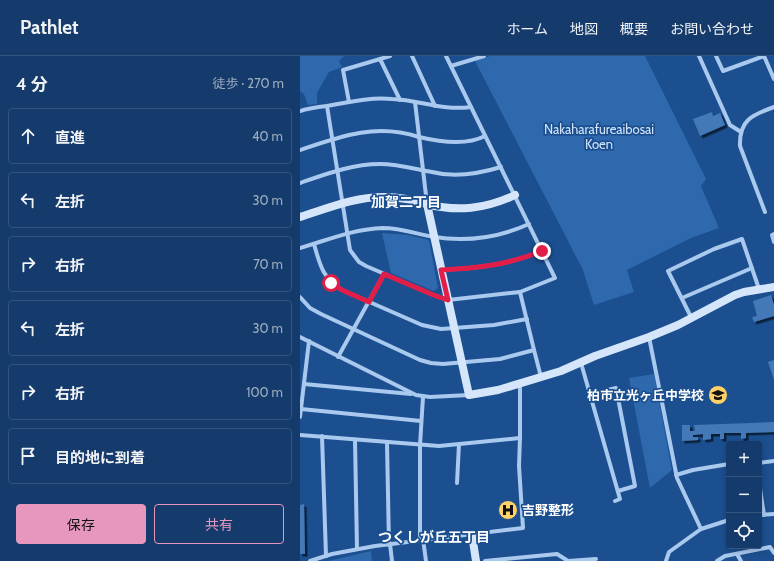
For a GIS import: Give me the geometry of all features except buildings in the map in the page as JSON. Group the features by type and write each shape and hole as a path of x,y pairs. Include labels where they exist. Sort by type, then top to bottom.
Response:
{"street":[{"path":"349,102 344,70 390,56"},
{"path":"412,56 435,106"},
{"path":"327,106 331,139 350,250 359,262 384,274 448,300 520,292 555,278 446,56"},
{"path":"451,66 484,56"},
{"path":"699,56 730,125 741,132"},
{"path":"716,56 723,71 764,56 774,79"},
{"path":"380,59 400,100"},
{"path":"300,111 378,98 435,106 460,108 471,107"},
{"path":"415,102 427,204 453,329 469,395"},
{"path":"765,212 740,146 739,136 743,126 752,116 774,107"},
{"path":"300,150 331,139 361,131 382,130 438,140 461,142 480,139 486,136"},
{"path":"300,183 337,170 380,164 406,166 454,175 474,174 501,167"},
{"path":"300,217 342,204 372,197 410,200 452,208 472,208 498,203 515,195"},
{"path":"300,248 347,232 366,229 398,229 434,237 475,239 507,233 529,224"},
{"path":"774,234 772,235 774,242"},
{"path":"692,317 668,271 714,249 742,239 759,289"},
{"path":"314,244 322,269 331,283 342,290 422,325 441,329 453,329 494,325 527,319"},
{"path":"441,270 496,265 527,257 542,251"},
{"path":"682,298 752,268"},
{"path":"338,357 384,274"},
{"path":"300,337 416,395 423,397 450,397 469,395 498,390 541,378 581,363 594,356 649,337 678,325 735,295 774,286"},
{"path":"520,292 541,378"},
{"path":"300,297 310,308 420,360 443,364 462,363 500,359 534,350"},
{"path":"649,337 676,475 702,529"},
{"path":"300,417 309,341"},
{"path":"581,363 620,499 615,501"},
{"path":"304,384 416,395"},
{"path":"310,561 357,549 389,544 523,528 519,466 520,384"},
{"path":"591,394 616,388 635,486 618,491"},
{"path":"423,397 420,445 422,540 426,561"},
{"path":"301,409 421,421"},
{"path":"300,435 439,446 520,438"},
{"path":"322,436 326,556"},
{"path":"355,440 357,549"},
{"path":"388,443 389,544 392,561"},
{"path":"457,483 459,444"},
{"path":"762,463 774,461"},
{"path":"676,475 693,470 726,464"},
{"path":"762,501 764,514 774,514"},
{"path":"666,561 669,552 702,529 726,521"},
{"path":"472,535 476,561"},
{"path":"717,561 725,556 770,547 774,553"},
{"path":"485,561 557,554 568,561 596,559"},
{"path":"737,554 741,561"}],"green space":[{"path":"300,56 344,56 339,61 342,67 329,72 317,93 317,104 308,105 304,94 300,91"},
{"name":"Nakaharafureaibosai Koen","path":"490,56 645,56 706,179 701,186 719,228 691,238 627,270 634,292 594,305 583,270 475,61"},
{"path":"382,233 408,235 429,240 438,288 434,291 391,273"},
{"path":"654,374 672,470 650,488 629,378"},
{"path":"371,551 372,561 328,561"}],"place":[{"name":"柏市立光ヶ丘中学校","path":"718,395"},
{"name":"吉野整形","path":"508,510"}],"district":[{"name":"加賀二丁目","path":"406,202"},
{"name":"つくしが丘五丁目","path":"434,537"}],"route":[{"path":"331,283 342,290 369,302 384,274 448,300 441,270 492,266 527,257 542,251"}]}
